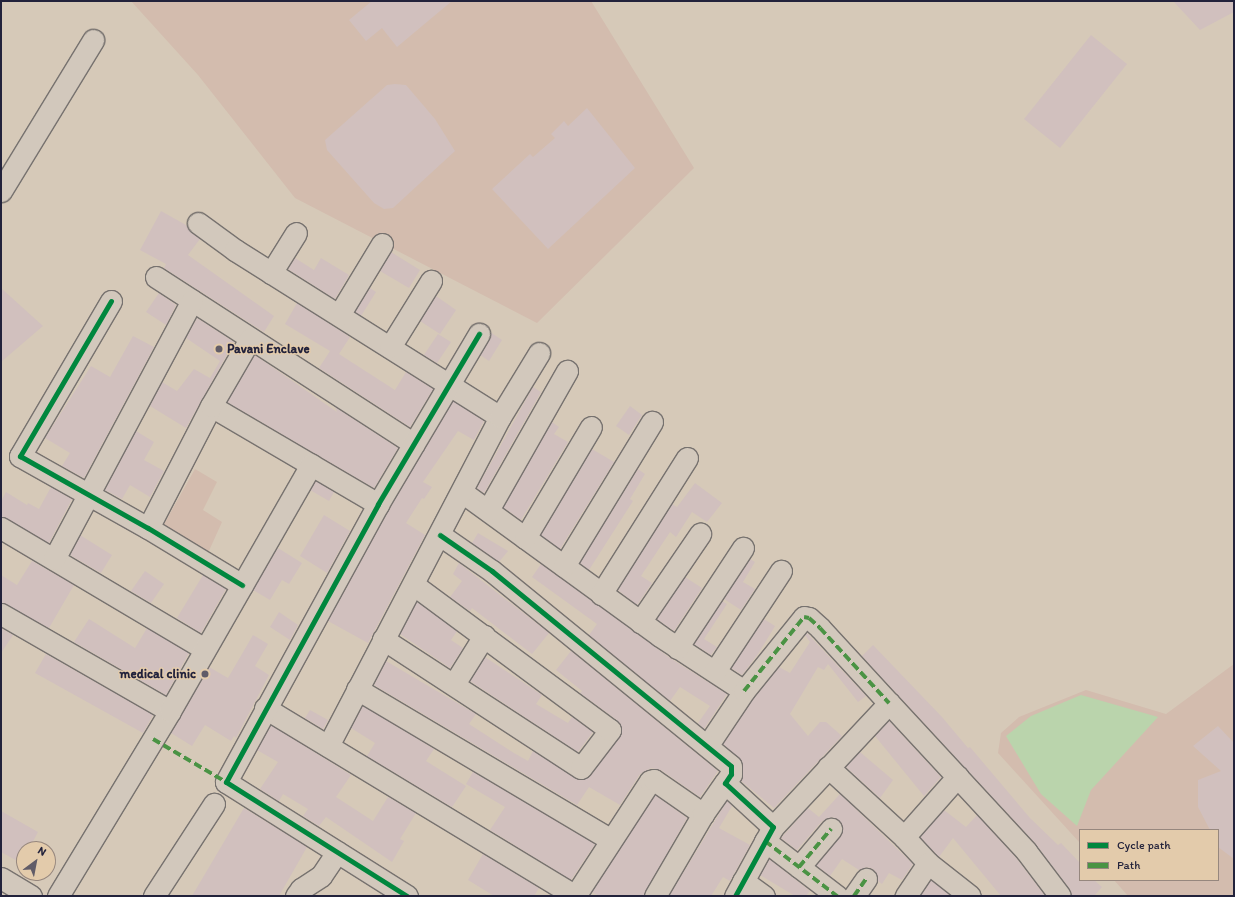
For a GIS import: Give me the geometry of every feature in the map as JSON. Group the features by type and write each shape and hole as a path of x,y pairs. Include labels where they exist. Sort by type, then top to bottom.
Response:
{"street":[{"path":"1,191 93,40"},
{"path":"198,223 271,272 500,417"},
{"path":"271,272 296,233"},
{"path":"339,315 382,244"},
{"path":"156,277 414,444"},
{"path":"390,348 432,281"},
{"path":"112,301 20,456 88,496 148,528 242,585"},
{"path":"54,560 192,301"},
{"path":"407,896 226,782 265,708 378,504 479,334"},
{"path":"148,528 211,406 250,339"},
{"path":"328,746 383,639 414,585 500,417 539,353"},
{"path":"488,510 567,371"},
{"path":"211,406 378,504"},
{"path":"564,566 652,422"},
{"path":"525,538 590,427"},
{"path":"601,594 687,458"},
{"path":"58,896 170,711 311,465"},
{"path":"462,492 640,622 677,648 744,691"},
{"path":"1,528 205,649"},
{"path":"640,622 700,534"},
{"path":"440,535 492,571 731,766 731,774 703,814 655,896"},
{"path":"677,648 743,548"},
{"path":"715,671 781,572"},
{"path":"383,639 581,768 610,730 414,585"},
{"path":"1,614 170,711"},
{"path":"707,746 744,691 804,617 809,618 958,776 1026,851 1060,896"},
{"path":"454,684 484,636"},
{"path":"357,689 610,839"},
{"path":"764,896 739,888 769,834 828,766 889,703"},
{"path":"265,708 575,896 610,839 652,780 703,814"},
{"path":"828,766 904,837 928,863 970,896"},
{"path":"904,837 958,776"},
{"path":"725,783 799,867 837,896"},
{"path":"154,896 214,804"},
{"path":"799,867 831,830"},
{"path":"296,896 301,888 321,886 337,852"},
{"path":"906,896 928,863"},
{"path":"1,878 24,894"},
{"path":"854,896 866,879"}],"shaded area":[{"path":"131,1 591,1 694,168 537,323 295,198 198,75"},
{"path":"195,469 217,482 203,510 222,522 208,553 163,526"},
{"path":"1234,664 1234,896 1128,896 1115,881 1219,881 1219,829 1079,829 1079,842 998,753 1001,733 1019,717 1086,690 1166,714"}],"green space":[{"path":"1081,695 1158,717 1091,790 1077,826 1041,794 1006,736 1031,716"}],"building":[{"path":"372,1 452,1 397,47 382,28 366,41 349,20"},
{"path":"1173,1 1234,1 1234,12 1200,30"},
{"path":"1091,35 1127,64 1060,148 1024,119"},
{"path":"387,85 406,85 435,119 455,151 393,208 384,209 374,203 327,150 325,140"},
{"path":"587,108 635,168 548,249 492,189 530,154 533,157 555,138 551,134 564,121 568,126"},
{"path":"161,211 186,225 191,232 200,239 188,255 274,316 264,332 164,268 166,264 140,250"},
{"path":"391,252 420,270 409,288 380,271"},
{"path":"295,258 314,270 321,258 349,275 335,299 288,269"},
{"path":"1,288 43,326 1,362"},
{"path":"370,288 376,292 361,316 355,312"},
{"path":"159,293 176,305 166,325 146,312"},
{"path":"436,296 456,310 440,334 420,321"},
{"path":"297,303 350,337 339,354 395,390 406,372 433,389 410,427 319,368 330,351 285,324"},
{"path":"197,318 234,342 186,428 150,406 162,382 177,391 194,369 210,378 220,361 186,338"},
{"path":"490,332 502,340 489,361 480,355 489,340"},
{"path":"438,334 451,342 437,363 424,355"},
{"path":"133,336 154,347 84,478 62,466 70,453 45,438 91,366 110,377"},
{"path":"255,355 337,412 335,407 398,448 374,488 227,402"},
{"path":"533,387 541,392 484,493 477,488"},
{"path":"453,401 484,421 474,440 458,431 423,482 432,487 424,499 422,498 406,523 425,535 368,643 328,621 388,510"},
{"path":"630,406 642,415 629,435 616,426"},
{"path":"552,422 559,427 554,434 568,442 521,520 503,507"},
{"path":"136,431 154,442 144,460 164,471 150,497 130,485 122,499 105,490"},
{"path":"592,449 614,462 560,549 541,535"},
{"path":"638,469 645,474 630,499 633,501 589,570 580,563"},
{"path":"316,481 334,492 329,501 310,490"},
{"path":"695,483 722,503 707,522 692,512 676,537 670,532 641,576 652,583 637,605 618,590 672,504 677,507"},
{"path":"51,487 72,499 49,543 1,516 1,501 6,492 27,505 28,503 39,509"},
{"path":"324,515 350,531 327,573 300,556"},
{"path":"478,533 508,551 499,562 472,543"},
{"path":"80,535 112,555 101,573 70,555"},
{"path":"278,548 302,563 289,584 282,580 270,600 253,590"},
{"path":"750,559 755,562 743,582 755,589 741,610 724,599"},
{"path":"32,561 74,585 49,628 1,602 1,575 17,585"},
{"path":"459,563 549,633 532,654 472,608 470,611 450,597 462,581 453,574"},
{"path":"541,564 670,658 727,694 704,729 698,723 710,706 680,687 670,701 589,635 597,624 532,577"},
{"path":"145,571 164,584 151,603 131,591"},
{"path":"203,575 226,589 201,633 177,618"},
{"path":"685,577 702,588 674,631 657,619"},
{"path":"722,601 727,604 704,639 717,647 711,655 694,644"},
{"path":"417,602 457,631 451,640 463,648 450,668 400,634"},
{"path":"279,612 298,625 290,640 270,627"},
{"path":"89,619 135,648 147,628 189,653 166,695 74,642"},
{"path":"764,619 775,626 758,654 742,675 731,668"},
{"path":"1,628 13,635 1,653"},
{"path":"807,633 866,696 858,702 828,664 824,670 818,667 790,714 808,736 820,722 826,722 842,736 774,808 741,781 742,761 723,744 754,698 779,667 790,673 810,642 805,635"},
{"path":"253,635 268,644 255,666 269,675 236,738 234,736 231,741 205,725 192,746 171,733 209,667 228,678"},
{"path":"873,645 942,717 968,748 970,747 1030,818 1058,845 1061,843 1079,862 1079,881 1095,881 1102,887 1094,896 1072,896 1070,889 1035,843 862,656"},
{"path":"571,651 718,771 700,797 661,770 651,768 640,774 620,805 589,787 577,805 374,685 386,661 476,714 469,724 514,753 528,761 533,751 580,780 591,775 622,731 617,720 580,693 582,691 556,670"},
{"path":"46,654 153,715 143,733 35,673"},
{"path":"485,657 542,695 536,704 568,723 572,717 593,732 578,752 470,681"},
{"path":"363,706 434,749 426,761 466,786 452,807 367,756 375,743 351,728"},
{"path":"310,710 328,720 323,729 305,718"},
{"path":"889,721 941,777 924,796 875,736"},
{"path":"271,725 351,775 336,797 373,821 388,797 416,813 400,839 404,841 392,862 326,817 319,826 303,816 308,809 283,794 279,801 260,789 278,762 257,750"},
{"path":"1218,726 1234,743 1234,859 1219,848 1219,829 1209,829 1198,807 1198,780 1221,771 1193,746"},
{"path":"860,752 893,780 880,798 846,767"},
{"path":"473,772 595,844 571,880 490,830 505,807 466,784"},
{"path":"840,794 913,864 902,880 889,873 882,884 878,881 877,874 873,869 867,867 859,870 842,859 830,876 816,865 843,831 842,825 833,817 822,821 797,850 781,838 808,808 819,817"},
{"path":"655,795 687,818 643,896 599,896 592,892"},
{"path":"727,801 732,806 719,828 750,845 730,881 723,877 711,896 669,896"},
{"path":"244,808 307,847 279,896 192,896"},
{"path":"944,810 966,827 977,815 1017,859 1045,896 1001,896 953,838 939,857 920,837"},
{"path":"1,811 38,832 33,841 16,841 16,860 1,852"},
{"path":"483,854 539,888 534,896 494,896 468,880"},
{"path":"769,859 810,891 806,896 795,896 760,875"},
{"path":"931,880 951,896 920,896"}],"marked path":[{"path":"744,691 804,617 809,618 820,628 889,703"},
{"path":"153,739 226,782"},
{"path":"799,867 831,829"},
{"path":"765,841 837,896"},
{"path":"854,896 866,879"}],"cycle path":[{"path":"111,301 20,456 148,528 242,585"},
{"path":"407,896 226,782 378,504 479,334"},
{"path":"440,535 492,571 731,766 731,774 725,783 773,827 735,896"}],"place":[{"name":"Pavani Enclave","path":"219,349"},
{"name":"medical clinic","path":"205,674"}]}
